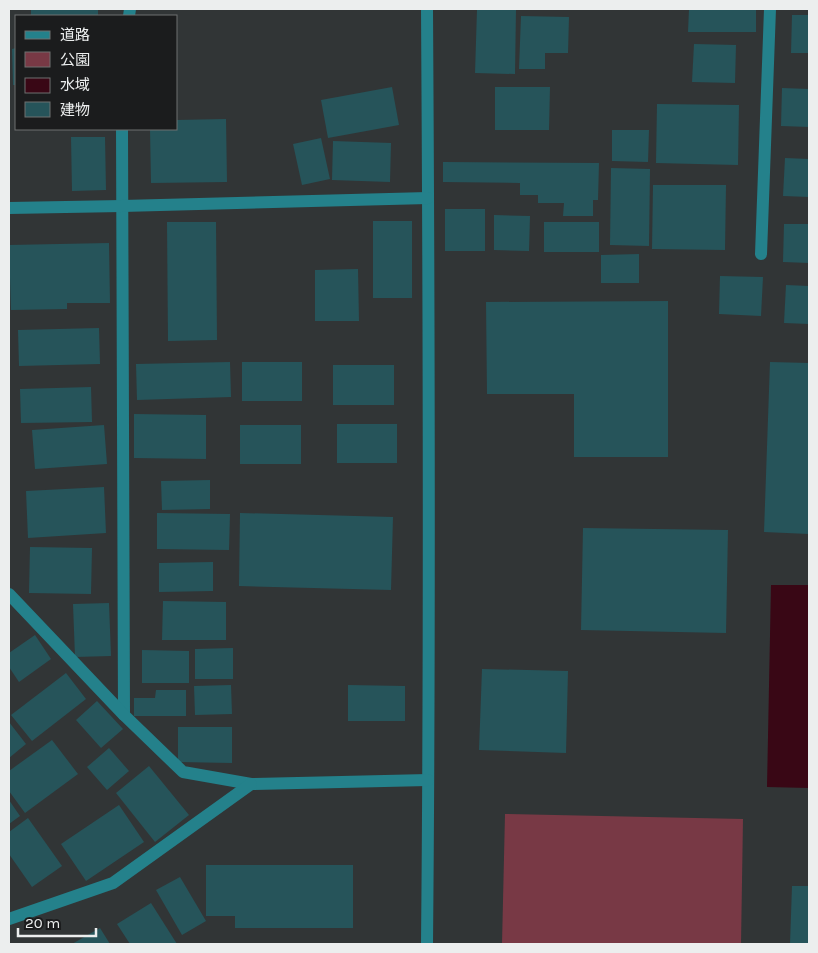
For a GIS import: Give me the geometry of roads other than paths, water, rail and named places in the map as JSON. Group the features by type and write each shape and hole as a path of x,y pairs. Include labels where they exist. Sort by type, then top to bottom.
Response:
{"street":[{"path":"427,9 427,944"},
{"path":"761,254 770,9"},
{"path":"122,130 124,715"},
{"path":"9,208 428,198"},
{"path":"9,594 124,715 183,772 251,784 428,780"},
{"path":"9,918 112,883 251,784"}],"water":[{"path":"771,585 809,585 809,788 767,787"}]}
